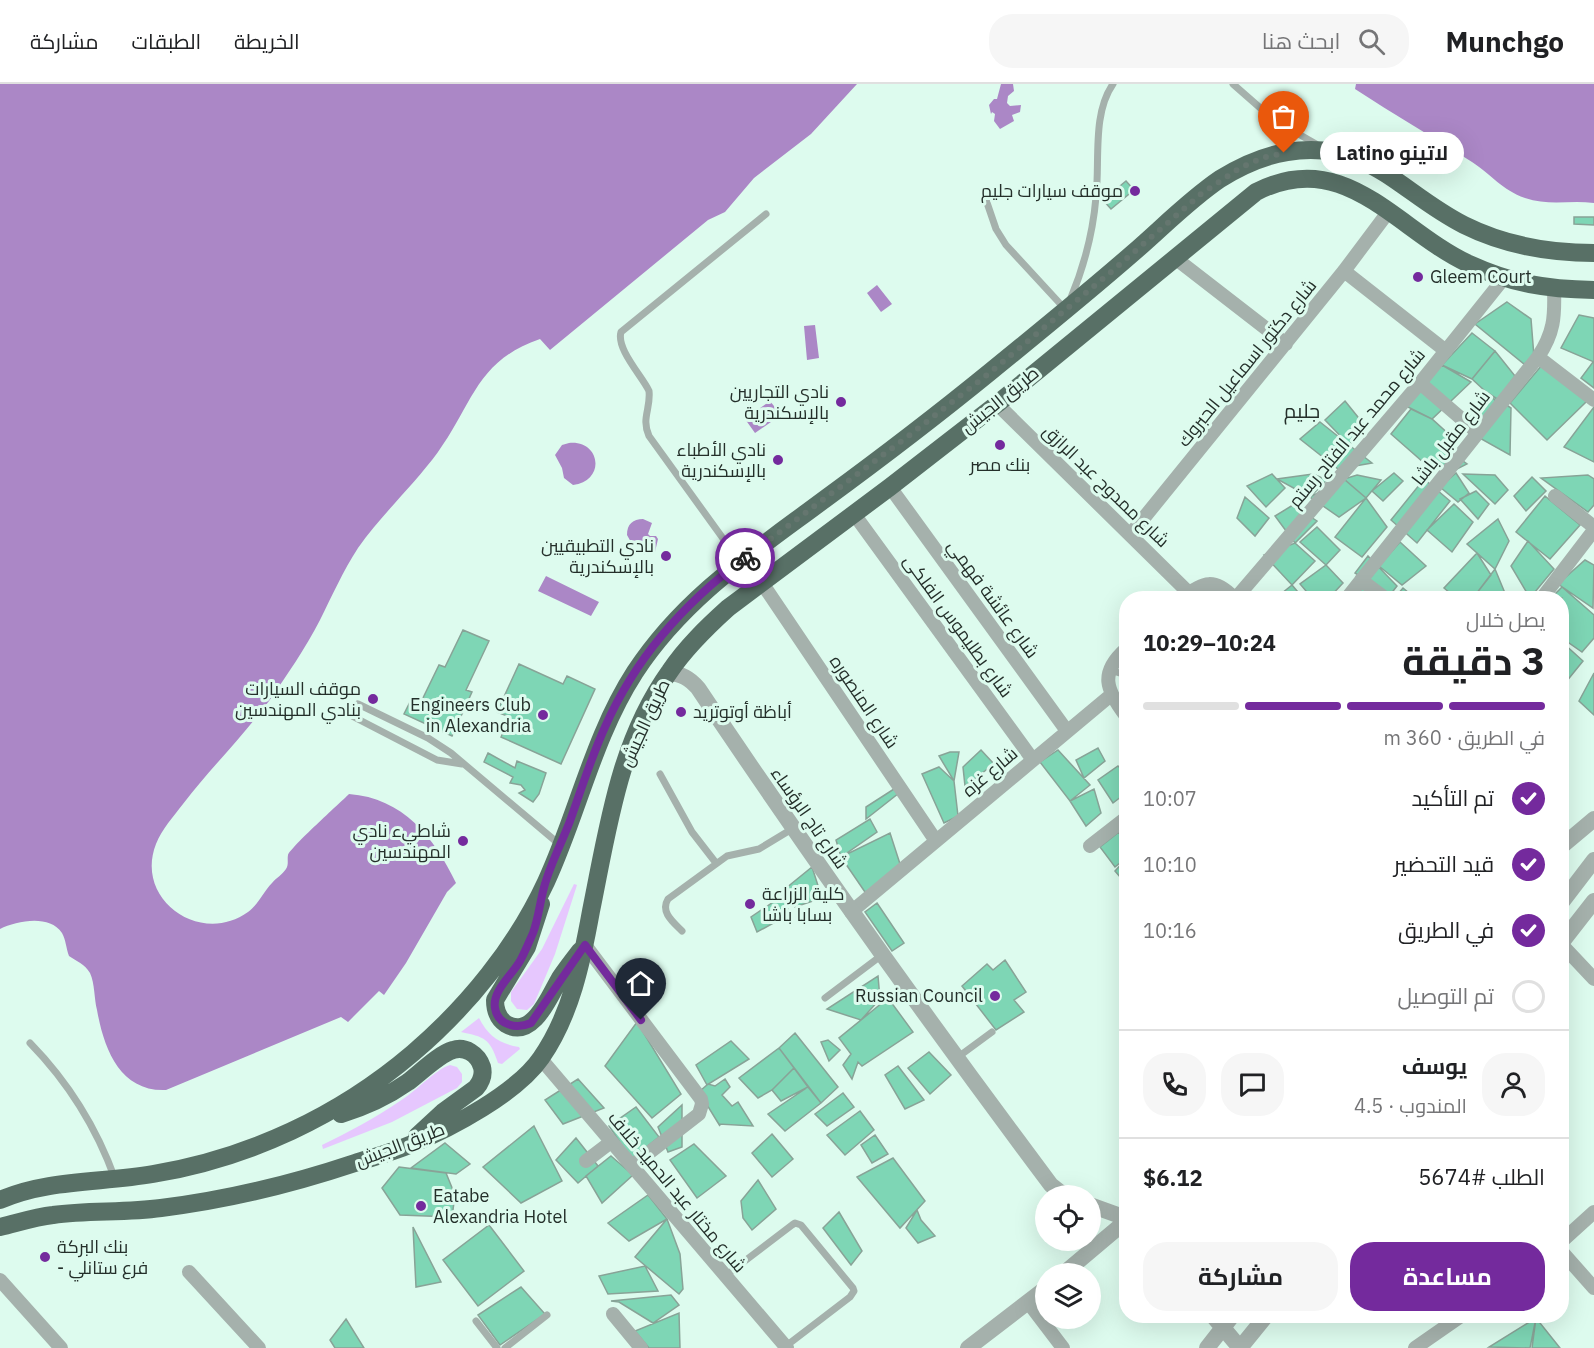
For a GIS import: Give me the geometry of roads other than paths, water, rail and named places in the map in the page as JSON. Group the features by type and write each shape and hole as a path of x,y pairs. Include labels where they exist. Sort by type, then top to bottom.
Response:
{"highway":[{"name":"طريق الجيش","path":"0,1200 46,1186 152,1175 224,1157 309,1123 356,1096 386,1075 441,1027 466,1000 495,965 520,927 544,885 561,846 605,726 636,671 674,621 696,598 740,562 987,375 1201,194 1230,174 1262,158 1308,150 1331,151 1358,158 1383,170 1455,219 1498,239 1533,248 1568,253 1594,253"},
{"name":"طريق الجيش","path":"0,1227 51,1215 158,1209 236,1196 305,1179 410,1145 459,1121 519,1081 541,1059 560,1023 575,985 615,792 637,730 668,673 706,629 729,608 997,405 1256,192 1288,179 1310,177 1331,180 1389,212 1467,263 1504,278 1554,289 1594,290"},
{"path":"544,885 538,916 527,947 495,1000 500,1019 518,1027 531,1023 585,945"},
{"path":"309,1123 349,1112 387,1095 452,1050 458,1049 475,1055 482,1065 480,1083 431,1122 410,1145"}],"street":[{"name":"شارع دكتور اسماعيل الحبروك","path":"1130,535 1344,272 1389,212"},
{"path":"1175,258 1286,344"},
{"path":"1344,272 1446,351"},
{"name":"شارع محمد عبد الفتاح رستم","path":"1240,591 1420,383 1504,278"},
{"name":"شارع مقبل باشا","path":"1352,591 1538,357 1551,335 1554,321 1554,289"},
{"path":"1538,357 1594,400"},
{"path":"1420,383 1478,433"},
{"name":"شارع ممدوح عبد الرازق","path":"997,405 1130,535 1181,591"},
{"name":"شارع عائشة فهمي","path":"890,487 1067,731"},
{"path":"1547,591 1594,528 1555,496"},
{"name":"شارع بطليموس الفلكى","path":"854,514 1033,760"},
{"path":"1361,580 1376,591"},
{"name":"شارع المنصوره","path":"762,583 936,841"},
{"path":"1192,591 1205,584 1214,584 1226,591"},
{"path":"1119,656 1108,678 1111,694 1119,706"},
{"name":"شارع تاج الرؤساء","path":"668,673 679,674 690,679 698,688 792,829 956,1059 1051,1185"},
{"name":"شارع غزه","path":"851,912 1111,694"},
{"path":"1569,840 1594,819"},
{"path":"1090,846 1119,823"},
{"path":"1569,893 1594,860"},
{"path":"1569,935 1594,901"},
{"path":"585,945 701,1099 699,1114 632,1166"},
{"path":"1569,952 1594,979"},
{"name":"شارع مختار عبد الحميد خلاف","path":"541,1059 786,1347"},
{"path":"586,1161 611,1142"},
{"path":"1101,1210 1119,1217"},
{"path":"1569,1235 1594,1212"},
{"path":"1076,1263 1119,1226"},
{"path":"1569,1260 1594,1288"},
{"path":"189,1272 259,1348"},
{"path":"0,1280 61,1348"},
{"path":"968,1348 1035,1297"},
{"path":"1028,1302 1064,1348"},
{"path":"613,1314 641,1348"},
{"path":"1207,1348 1221,1323"},
{"path":"1225,1323 1240,1348 1260,1323"},
{"path":"1415,1348 1451,1323"}],"lane":[{"path":"984,194 996,229 1006,245 1065,309 1083,264 1091,233 1097,194 1100,120 1105,99 1113,84"},
{"path":"1233,84 1274,120 1331,151"},
{"path":"740,562 649,436 645,419 650,398 649,391 622,346 620,337 621,333 766,214"},
{"path":"1110,670 1119,673"},
{"path":"358,704 428,738 451,753 561,846"},
{"path":"352,716 437,759 462,764"},
{"path":"660,774 692,832 716,863"},
{"path":"681,931 665,911 665,903 716,863 732,854 759,849 792,829"},
{"path":"825,998 882,955"},
{"path":"956,1059 992,1032"},
{"path":"30,1043 62,1077 84,1108 116,1179"},
{"path":"726,1276 792,1225 795,1223 801,1225 854,1292 786,1347"},
{"path":"505,1348 547,1315"},
{"path":"476,1321 497,1348"}],"place":[{"name":"لاتينو Latino","path":"1284,153"},
{"name":"موقف سيارات جليم","path":"1135,191"},
{"name":"Gleem Court","path":"1418,277"},
{"name":"نادي التجاريين بالإسكندرية","path":"841,402"},
{"name":"بنك مصر","path":"1000,445"},
{"name":"نادي الأطباء بالإسكندرية","path":"778,460"},
{"name":"نادي التطبيقيين بالإسكندرية","path":"666,556"},
{"name":"موقف السيارات بنادي المهندسين","path":"373,699"},
{"name":"أباظة أوتوتريد","path":"681,712"},
{"name":"Engineers Club in Alexandria","path":"543,715"},
{"name":"شاطيء نادي المهندسين","path":"463,841"},
{"name":"كلية الزراعة بسابا باشا","path":"750,904"},
{"name":"Russian Council","path":"995,996"},
{"name":"Eatabe Alexandria Hotel","path":"421,1206"},
{"name":"بنك البركة - فرع ستانلي","path":"45,1257"}],"district":[{"name":"جليم","path":"1302,411"}]}
